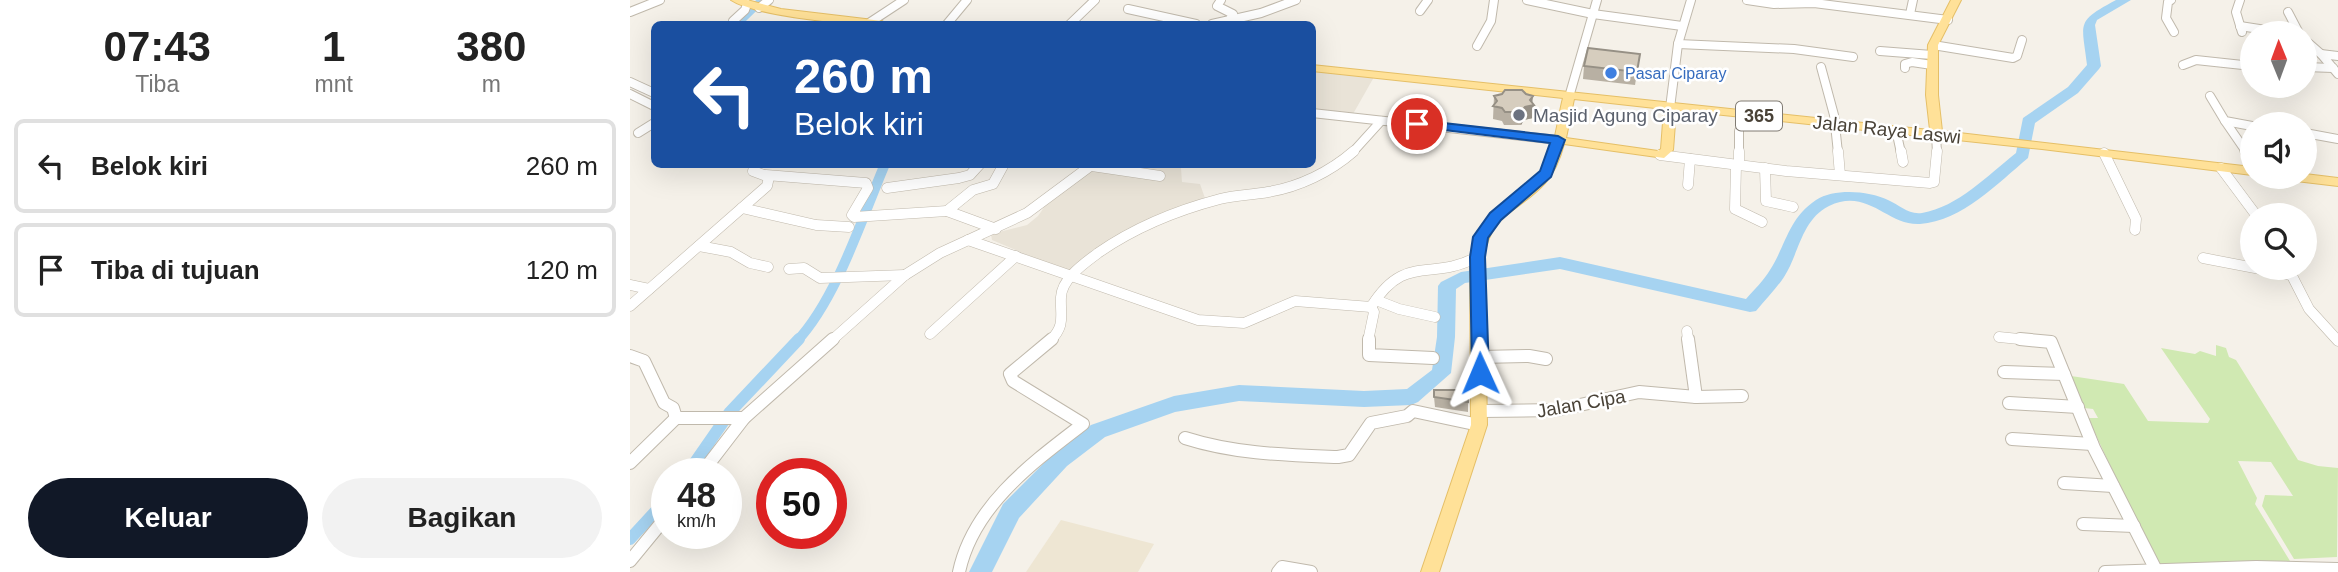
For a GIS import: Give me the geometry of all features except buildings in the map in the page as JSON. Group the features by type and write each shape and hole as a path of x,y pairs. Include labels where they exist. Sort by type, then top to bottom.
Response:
{"main road":[{"path":"736,0 753,6 853,21"},
{"path":"1936,134 1933,55 1956,0"},
{"name":"Jalan Raya Laswi","path":"1316,68 1670,108 1997,140 2240,170"},
{"path":"1430,572 1480,418 1480,237 1484,229 1546,173 1569,97"},
{"path":"1558,140 1660,155 1667,150 1670,108"},
{"path":"2317,180 2338,182"}],"street":[{"path":"630,12 660,0"},
{"path":"733,21 753,6 769,0"},
{"path":"877,21 904,0"},
{"path":"950,21 967,0"},
{"path":"1073,21 1095,0"},
{"path":"1221,0 1217,6 1234,15 1232,18"},
{"path":"1222,21 1296,0"},
{"path":"1420,11 1428,0"},
{"path":"1477,46 1491,21 1494,0"},
{"path":"1527,0 1593,14 1682,26"},
{"path":"1569,97 1597,0"},
{"path":"1670,108 1678,44 1691,0"},
{"path":"1747,0 1774,4 1814,1 1852,3 1948,20"},
{"path":"1910,14 1913,0"},
{"path":"2171,0 2168,2 2166,18 2174,32"},
{"path":"2240,0 2241,4 2236,12 2240,26"},
{"path":"1128,9 1182,21"},
{"path":"874,21 878,10"},
{"path":"2288,12 2293,21"},
{"path":"1214,21 1232,18"},
{"path":"1880,51 2013,58 2017,56 2022,40"},
{"path":"1678,44 1794,49 1853,57"},
{"path":"2317,50 2335,71"},
{"path":"2321,54 2338,56"},
{"path":"1905,68 1905,64 1909,62 1933,55"},
{"path":"2183,65 2196,60 2240,65"},
{"path":"1821,67 1840,175"},
{"path":"2317,69 2335,71"},
{"path":"630,82 651,92"},
{"path":"630,94 651,104"},
{"path":"2210,96 2240,143"},
{"path":"1316,113 1558,140"},
{"path":"959,572 966,544 990,509 1018,476 1083,424 1013,381 1010,374 1054,338 1061,328 1061,294 1071,277 1093,257 1125,237 1189,210 1220,199 1278,190 1306,180 1362,146 1381,121"},
{"path":"2225,121 2240,124"},
{"path":"638,133 651,125"},
{"path":"1896,130 1903,162"},
{"path":"1739,131 1735,209 1762,222"},
{"path":"1660,155 1923,183 1934,182 1937,163 1936,134"},
{"path":"2317,135 2338,139"},
{"path":"2104,153 2136,219 2135,230"},
{"path":"1688,185 1690,159"},
{"path":"754,168 766,175 866,183 869,188 852,215 856,220"},
{"path":"887,188 959,178 970,175 976,168"},
{"path":"947,211 973,190 993,184 1002,168"},
{"path":"713,458 744,418 905,275 940,253 996,229 1042,203 1089,168"},
{"path":"1111,168 1160,176"},
{"path":"1765,168 1766,201 1793,206"},
{"path":"2221,168 2247,203"},
{"path":"630,306 767,186 770,179 766,175"},
{"path":"742,208 816,225 947,211 996,229"},
{"path":"968,240 1198,320 1226,324 1244,323 1295,301 1373,304 1435,317"},
{"path":"699,246 731,252 750,263 768,267"},
{"path":"930,334 1016,256"},
{"path":"2203,258 2240,264"},
{"path":"1433,358 1369,355 1367,348 1374,313 1373,304 1381,290 1396,277 1409,272 1462,265 1478,259"},
{"path":"789,269 804,268 820,278 905,275"},
{"path":"2293,280 2309,309 2338,341"},
{"path":"630,285 649,289"},
{"path":"1687,331 1696,397"},
{"path":"1999,337 2052,342 2092,444 2156,571"},
{"path":"630,356 644,361 664,403 672,405 676,418"},
{"path":"1480,357 1529,356 1546,359"},
{"path":"2004,372 2064,374"},
{"name":"Jalan Cipa","path":"1185,438 1210,446 1269,454 1338,457 1349,455 1371,423 1407,416 1413,411 1480,418 1557,410 1639,392 1696,397 1742,396"},
{"path":"2010,403 2078,407"},
{"path":"630,463 676,418 744,418"},
{"path":"2012,439 2092,444"},
{"path":"2064,483 2113,486"},
{"path":"2083,524 2134,526"},
{"path":"630,561 651,535"},
{"path":"1278,572 1282,567 1311,572"},
{"path":"2105,572 2338,569"}],"shaded area":[{"path":"1316,71 1374,77 1353,114 1316,110"},
{"path":"1119,168 1181,168 1182,182 1200,184 1206,201 1168,217 1070,273 992,240 991,234 1027,225 1045,206 1091,170 1161,180 1166,176"},
{"path":"1061,520 1154,544 1138,572 1026,572"}],"green space":[{"path":"2216,345 2226,348 2229,357 2236,360 2298,460 2338,468 2337,557 2294,559 2262,506 2265,495 2293,496 2271,462 2238,461 2257,498 2255,504 2290,561 2162,567 2128,504 2088,418 2098,418 2093,409 2084,408 2071,376 2124,384 2148,421 2208,423 2210,419 2161,348 2195,354 2200,351 2216,356"}],"waterway":[{"path":"740,21 762,0"},
{"path":"980,572 1011,511 1060,460 1098,431 1174,404 1239,393 1364,399 1411,397 1441,373 1446,337 1447,286 1461,278 1560,263 1750,306 1777,274 1802,220 1824,202 1856,196 1882,203 1902,216 1919,219 1942,213 1972,196 2023,155 2028,121 2073,90 2094,66 2089,25 2092,18 2125,0"},
{"path":"797,341 824,303 836,280 883,168"},
{"path":"698,458 730,412 799,339"},
{"path":"630,539 651,516"}],"place":[{"name":"Pasar Ciparay","path":"1611,73"},
{"name":"Masjid Agung Ciparay","path":"1519,115"}],"route":[{"path":"1417,124 1558,140 1546,173 1495,217 1480,237 1477,257 1480,373"}]}
